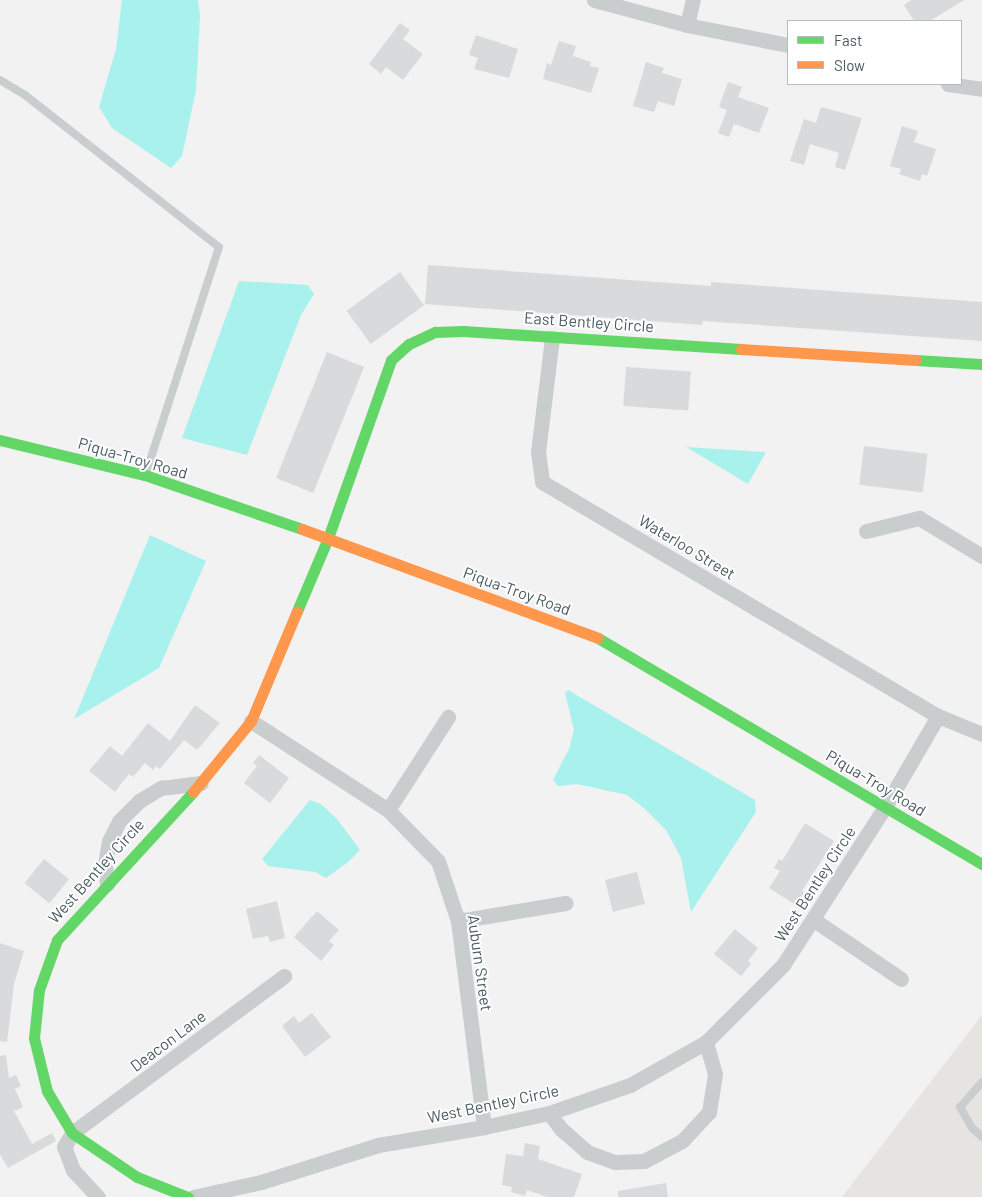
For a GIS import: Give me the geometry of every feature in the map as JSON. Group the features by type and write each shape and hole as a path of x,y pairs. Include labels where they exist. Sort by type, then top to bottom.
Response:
{"street":[{"path":"594,0 687,25 787,45"},
{"path":"687,25 694,0"},
{"path":"955,85 982,89"},
{"name":"East Bentley Circle","path":"328,538 391,360 409,344 435,332 462,330 552,338 982,364"},
{"name":"Waterloo Street","path":"552,338 538,452 542,482 938,716"},
{"name":"Piqua-Troy Road","path":"0,440 145,475 328,538 604,640 982,864"},
{"path":"866,531 919,518 982,556"},
{"name":"West Bentley Circle","path":"188,1197 137,1177 72,1133 47,1091 36,1047 34,1038 39,990 57,940 201,783 251,721 328,538"},
{"path":"885,807 938,716 982,734"},
{"path":"388,810 448,718"},
{"name":"Auburn Street","path":"251,721 388,810 438,861 458,921 484,1127"},
{"path":"107,884 105,864 109,841 119,821 139,801 161,788 201,783"},
{"name":"West Bentley Circle","path":"193,1197 261,1182 378,1145 484,1127 549,1113 630,1086 706,1042 783,965 814,920 885,807"},
{"path":"458,921 566,903"},
{"path":"814,920 901,979"},
{"name":"Deacon Lane","path":"72,1133 284,976"},
{"path":"549,1113 561,1129 587,1152 616,1162 644,1161 682,1141 709,1112 715,1074 706,1042"},
{"path":"72,1133 64,1146 73,1170 98,1197"}],"lane":[{"path":"0,80 25,95 219,247 145,475"},
{"path":"982,1082 960,1107 972,1128 982,1137"}],"shaded area":[{"path":"982,1015 982,1197 842,1197"}],"water":[{"path":"122,0 198,0 200,16 196,90 182,156 171,168 112,128 99,107 116,49"},
{"path":"239,281 308,285 314,294 301,315 247,455 182,438"},
{"path":"686,447 766,452 748,484"},
{"path":"150,535 206,561 159,668 74,719"},
{"path":"568,690 755,800 756,812 691,912 681,858 666,830 645,809 627,795 577,784 558,786 553,780 569,749 574,730 565,693"},
{"path":"310,800 321,804 337,819 360,850 348,862 326,878 315,872 268,866 262,859"}],"building":[{"path":"911,0 964,0 932,20 913,20 904,5"},
{"path":"400,23 410,30 403,39 423,54 403,80 386,67 381,74 369,64"},
{"path":"476,35 518,49 509,78 474,69 478,58 469,55"},
{"path":"559,41 576,46 573,56 591,62 590,66 599,68 591,93 543,79 547,63 551,65"},
{"path":"646,62 664,68 662,73 682,79 674,106 658,101 654,112 633,106"},
{"path":"728,82 742,87 738,97 769,108 759,133 734,124 729,137 718,133 727,110 719,107"},
{"path":"821,107 862,118 845,170 835,167 839,153 810,144 804,165 790,161 804,119 816,123"},
{"path":"902,126 918,131 914,142 936,149 927,176 922,174 920,181 899,174 901,169 890,166"},
{"path":"428,265 711,286 711,282 982,302 982,341 703,321 702,325 425,304"},
{"path":"400,272 424,305 371,344 347,311"},
{"path":"327,352 364,367 313,493 276,478"},
{"path":"626,367 691,372 688,410 623,406"},
{"path":"864,446 928,454 923,493 859,485"},
{"path":"195,705 220,723 197,750 184,740 160,769 156,766 153,770 145,763 133,777 129,774 115,792 89,771 110,746 122,756 148,723 170,741"},
{"path":"259,755 289,778 270,803 244,783 257,766 253,763"},
{"path":"805,823 834,841 802,891 805,892 796,905 769,888 780,871 774,868 779,859 782,861"},
{"path":"44,859 69,879 49,903 24,883"},
{"path":"637,872 645,904 613,912 605,880"},
{"path":"277,901 285,938 270,942 268,936 253,939 246,909"},
{"path":"317,911 339,930 329,941 334,945 321,961 294,937"},
{"path":"735,929 758,948 748,961 751,964 741,976 714,954"},
{"path":"0,943 24,951 14,984 7,1042 0,1041"},
{"path":"312,1013 331,1037 305,1057 282,1026 294,1016 299,1023"},
{"path":"6,1055 9,1078 16,1075 21,1086 15,1089 23,1107 14,1111 32,1144 52,1133 56,1141 8,1168 0,1154 0,1056"},
{"path":"525,1143 540,1146 538,1159 582,1174 574,1197 547,1197 527,1190 525,1196 511,1192 512,1187 502,1185 506,1154 523,1156"},
{"path":"666,1183 668,1197 618,1197 618,1191"}],"traffic: fast":[{"path":"297,611 328,538 391,360 409,344 435,332 463,331 741,349"},
{"path":"916,360 982,364"},
{"path":"0,440 145,475 302,529"},
{"path":"598,638 982,864"},
{"path":"188,1197 137,1177 72,1133 47,1091 34,1038 39,990 57,940 193,792"}],"traffic: slow":[{"path":"741,349 916,360"},
{"path":"302,529 598,638"},
{"path":"193,792 251,721 297,611"}]}
